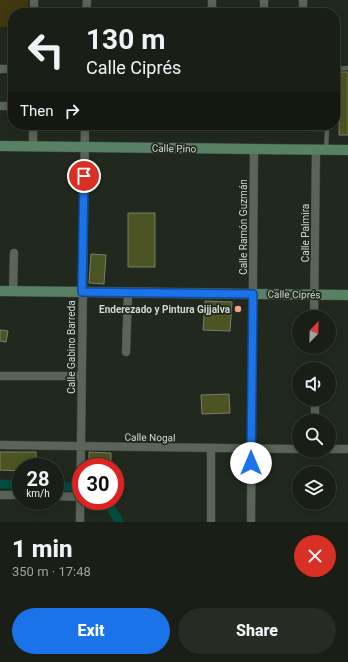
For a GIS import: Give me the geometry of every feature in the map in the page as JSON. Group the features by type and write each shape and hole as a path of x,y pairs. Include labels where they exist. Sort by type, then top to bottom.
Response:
{"street":[{"path":"33,130 33,145"},
{"name":"Calle Gabino Barreda","path":"81,458 84,130"},
{"name":"Calle Pino","path":"0,146 33,145 348,150"},
{"name":"Calle Ramón Guzmán","path":"251,522 254,148"},
{"name":"Calle Palmira","path":"314,310 321,149"},
{"path":"14,253 14,291"},
{"name":"Calle Ciprés","path":"0,291 348,295"},
{"path":"126,352 128,293"},
{"path":"0,376 81,376"},
{"name":"Calle Nogal","path":"0,445 292,449"},
{"path":"211,448 211,522"},
{"path":"336,449 348,449"},
{"path":"0,495 12,495"},
{"name":"Calle Gabino Barreda","path":"80,510 80,522"}],"lane":[{"path":"321,149 326,130"}],"shaded area":[{"path":"0,0 28,0 28,8 8,8 8,27 0,27"}],"building":[{"path":"340,72 348,72 348,135 339,135"},
{"path":"128,213 155,213 155,267 128,267"},
{"path":"91,254 106,255 104,284 89,283"},
{"path":"205,301 232,302 230,331 203,330"},
{"path":"0,330 8,331 6,342 0,341"},
{"path":"229,394 230,413 202,414 201,395"},
{"path":"0,452 36,452 36,458 12,458 12,471 0,470"},
{"path":"89,452 111,453 111,458 89,458"}],"waterway":[{"path":"0,484 12,485"},
{"path":"64,486 72,487"},
{"path":"112,510 119,522"}],"place":[{"name":"Enderezado y Pintura Gijjalva","path":"238,309"}],"route":[{"path":"84,176 82,292 253,294 251,463"}]}
